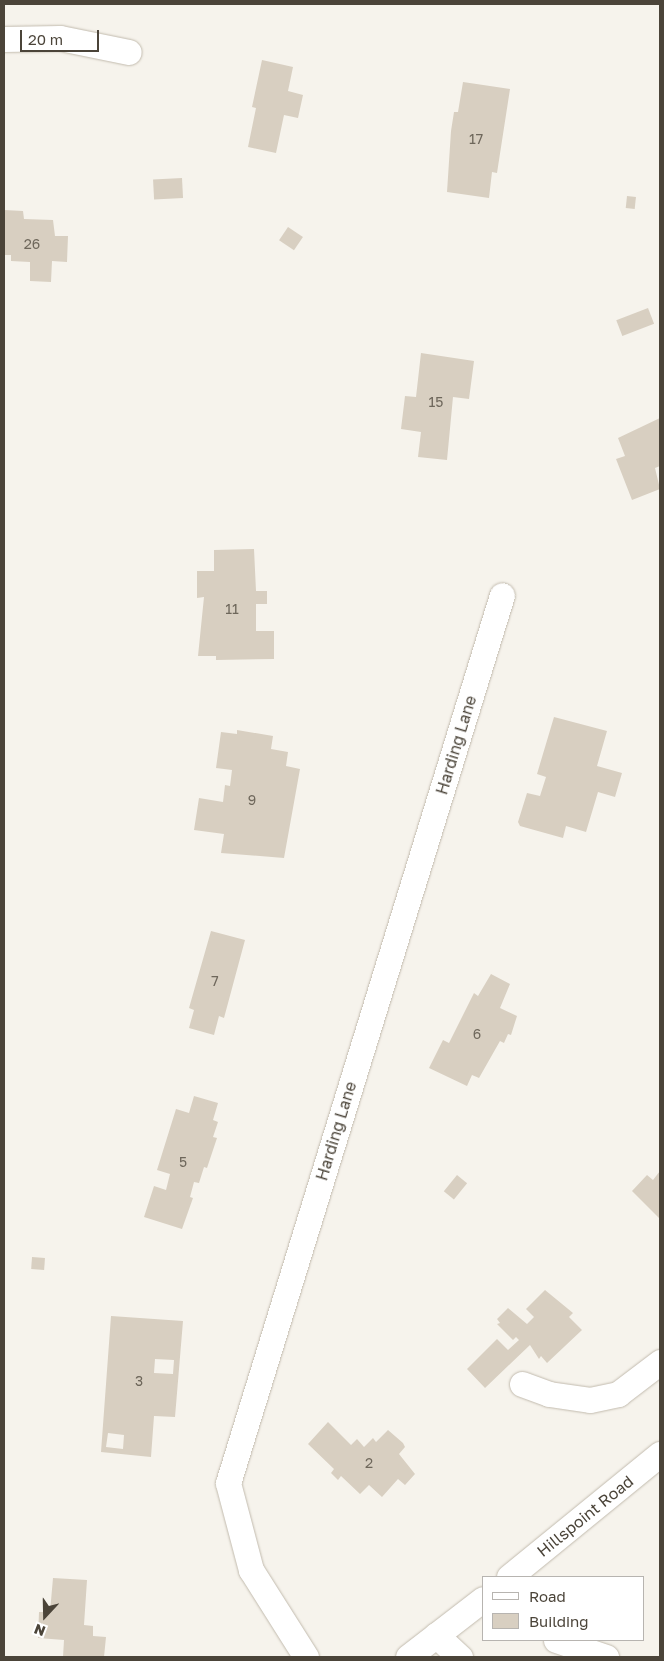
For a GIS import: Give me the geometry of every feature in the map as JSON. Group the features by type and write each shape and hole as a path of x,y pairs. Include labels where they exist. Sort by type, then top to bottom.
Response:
{"street":[{"path":"4,39 60,38 128,52"},
{"name":"Harding Lane","path":"306,1657 251,1570 228,1483 502,595"},
{"path":"522,1384 550,1394 590,1400 618,1394 660,1362"},
{"name":"Hillspoint Road","path":"510,1576 660,1454"},
{"path":"408,1657 436,1634 478,1608"},
{"path":"436,1634 460,1657"},
{"path":"559,1641 606,1657"}],"building":[{"path":"262,60 293,67 288,91 303,95 298,118 284,115 276,153 248,147 256,108 252,107"},
{"path":"463,82 510,89 497,173 492,172 489,198 447,192 451,131 454,112 458,112"},
{"path":"182,178 183,198 154,199 153,180"},
{"path":"627,196 636,197 635,209 626,208"},
{"path":"4,210 23,211 24,219 53,220 55,236 68,236 67,262 52,261 51,282 30,281 30,262 11,261 11,255 4,255"},
{"path":"288,227 303,237 294,250 279,240"},
{"path":"648,308 654,324 622,336 616,320"},
{"path":"421,353 474,361 469,399 453,397 447,460 418,457 421,432 401,429 405,396 416,397"},
{"path":"660,418 660,466 655,468 660,489 632,500 616,459 625,456 618,438"},
{"path":"254,549 256,591 267,591 267,604 256,604 256,631 274,631 274,659 216,660 216,656 198,656 204,597 197,598 197,571 214,571 214,550"},
{"path":"554,717 607,731 597,766 622,773 615,797 598,792 586,832 566,826 563,838 520,826 518,822 527,793 540,796 546,777 537,774"},
{"path":"237,730 273,736 271,749 288,752 286,766 300,769 284,858 221,853 224,834 194,830 199,798 223,802 225,785 230,786 232,770 216,768 221,732 237,734"},
{"path":"211,931 245,940 224,1018 219,1016 214,1035 189,1028 194,1010 189,1008"},
{"path":"491,974 510,984 500,1008 517,1016 511,1035 508,1034 504,1043 500,1041 479,1078 472,1075 467,1086 429,1068 443,1040 449,1043 474,993 478,996"},
{"path":"194,1096 218,1103 213,1120 218,1122 213,1137 217,1138 207,1168 204,1167 199,1183 194,1182 190,1197 193,1198 182,1229 144,1217 154,1186 166,1190 170,1174 157,1170 176,1109 189,1113"},
{"path":"660,1171 660,1219 632,1191 647,1175 653,1180"},
{"path":"457,1175 467,1183 454,1200 444,1191"},
{"path":"32,1257 45,1258 44,1270 31,1269"},
{"path":"545,1290 573,1313 569,1317 582,1330 547,1363 541,1356 539,1359 530,1345 485,1388 467,1369 497,1339 508,1350 519,1340 516,1337 513,1340 497,1324 500,1323 497,1319 508,1308 527,1324 534,1317 526,1309"},
{"path":"111,1316 183,1321 175,1417 154,1416 151,1457 101,1452","holes":["155,1359 174,1360 173,1374 154,1373","108,1433 124,1435 123,1449 106,1447"]},
{"path":"328,1422 351,1445 357,1439 364,1447 373,1438 376,1442 388,1430 403,1443 405,1447 399,1454 415,1474 405,1485 398,1479 382,1497 369,1485 360,1494 341,1476 338,1480 331,1473 334,1469 308,1444"},
{"path":"53,1578 87,1580 84,1625 93,1626 93,1636 106,1637 104,1657 63,1657 64,1640 38,1638 39,1612 50,1612"}]}
